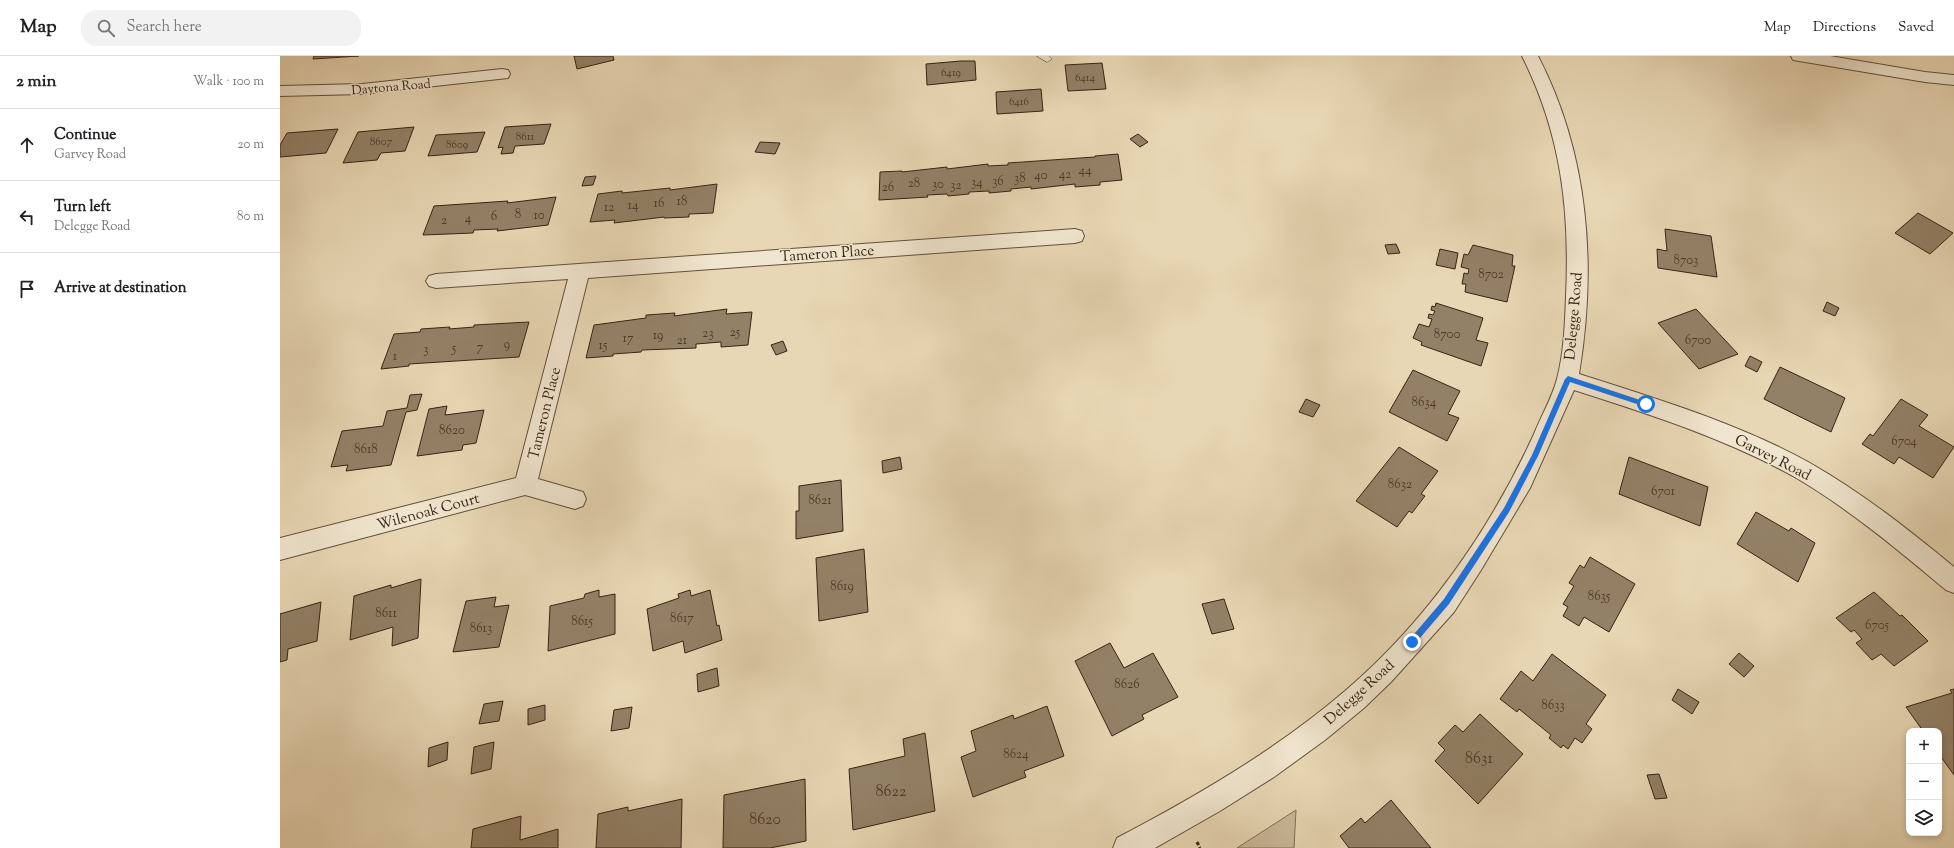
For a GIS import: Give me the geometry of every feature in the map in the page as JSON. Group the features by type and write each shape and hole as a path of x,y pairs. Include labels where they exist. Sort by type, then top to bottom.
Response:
{"street":[{"name":"Delegge Road","path":"1127,848 1216,798 1290,750 1342,710 1412,642 1447,602 1507,510 1535,456 1568,379 1576,311 1578,244 1573,180 1552,103 1542,78 1530,56"},
{"path":"1799,56 1924,77 1954,80"},
{"name":"Daytona Road","path":"280,92 362,89 502,74"},
{"name":"Tameron Place","path":"436,281 1075,236"},
{"name":"Tameron Place","path":"525,485 580,270"},
{"name":"Garvey Road","path":"1568,379 1646,404 1724,432 1778,457 1864,509 1898,535 1954,582"},
{"path":"525,485 575,499"},
{"name":"Wilenoak Court","path":"280,549 525,485"}],"shaded area":[{"path":"1296,810 1294,848 1237,848"}],"building":[{"path":"314,56 359,56 313,59"},
{"path":"574,56 613,56 614,60 577,69"},
{"path":"975,61 976,80 927,85 926,64"},
{"path":"1102,63 1106,89 1068,91 1065,65"},
{"path":"1041,89 1043,111 997,114 996,92"},
{"path":"551,124 544,144 515,146 513,153 501,154 503,147 498,148 505,127"},
{"path":"414,127 405,151 381,153 377,160 343,163 358,132"},
{"path":"338,129 326,153 280,157 280,145 287,133"},
{"path":"485,132 477,152 428,156 436,135"},
{"path":"1138,134 1148,142 1140,147 1130,139"},
{"path":"760,142 780,143 775,154 755,152"},
{"path":"1118,154 1122,180 1100,182 1100,185 1075,187 1075,184 1031,189 1031,187 1011,189 1011,191 989,193 989,191 969,192 969,194 948,196 947,194 927,195 928,197 879,200 880,172 902,172 947,167 947,169 988,164 988,166 1008,165 1008,163"},
{"path":"596,176 593,185 582,186 585,177"},
{"path":"717,184 713,213 689,214 689,217 664,217 614,223 615,220 590,222 598,194 670,188 670,190"},
{"path":"556,197 548,225 497,231 498,229 474,230 473,233 423,235 434,206 508,201 507,203"},
{"path":"1918,213 1953,233 1930,254 1895,233"},
{"path":"1665,229 1711,236 1717,277 1658,268 1657,249 1667,251"},
{"path":"1396,244 1400,253 1388,254 1385,245"},
{"path":"1473,245 1513,255 1512,266 1515,266 1507,302 1465,292 1466,284 1462,284 1464,273 1468,274 1469,269 1461,267 1464,254 1468,255"},
{"path":"1440,249 1458,253 1455,269 1436,265"},
{"path":"1827,302 1839,308 1835,316 1823,311"},
{"path":"1436,303 1483,318 1476,340 1488,343 1481,366 1421,345 1422,342 1413,338 1419,324 1429,327 1432,319 1428,318 1429,314 1433,315 1435,311 1431,310 1432,306 1435,307"},
{"path":"727,309 726,314 752,312 748,345 721,347 721,342 696,344 696,348 642,350 641,352 613,354 613,356 586,358 594,325 646,318 646,315 675,313 674,316"},
{"path":"1696,309 1738,354 1699,369 1658,323"},
{"path":"529,322 519,357 409,364 409,366 381,369 394,334 420,332 421,329 450,327 449,329 474,327 474,325"},
{"path":"783,341 787,351 776,355 771,345"},
{"path":"1750,356 1762,362 1757,372 1745,366"},
{"path":"1780,367 1845,398 1831,432 1764,399"},
{"path":"1413,370 1460,391 1448,414 1459,418 1447,441 1389,412"},
{"path":"422,394 417,410 406,412 391,465 346,471 348,465 331,467 342,431 383,426 387,411 407,408 410,395"},
{"path":"1306,399 1320,405 1313,417 1299,412"},
{"path":"1901,399 1928,415 1919,426 1954,447 1933,478 1899,457 1894,464 1862,444 1870,434 1873,436"},
{"path":"447,406 445,415 484,410 476,443 463,445 462,450 417,456 429,409"},
{"path":"1399,447 1438,471 1421,494 1425,496 1412,513 1409,511 1397,527 1356,501"},
{"path":"900,457 902,469 883,473 882,461"},
{"path":"1629,457 1708,487 1700,526 1619,494"},
{"path":"841,480 843,531 796,539 796,511 799,511 799,486"},
{"path":"1756,512 1789,531 1791,528 1815,543 1798,582 1737,544"},
{"path":"864,549 868,612 819,621 816,558"},
{"path":"1590,557 1635,584 1609,632 1584,617 1579,626 1563,616 1568,607 1563,604 1574,586 1569,583 1580,565 1584,568"},
{"path":"421,579 418,638 392,646 393,627 350,640 354,596 391,585 391,588"},
{"path":"599,590 599,597 615,594 615,634 548,651 550,606 584,598 585,594"},
{"path":"690,590 691,596 710,590 717,626 719,625 722,640 685,653 683,641 653,651 647,609 679,598 678,594"},
{"path":"1874,592 1900,616 1902,615 1928,641 1894,666 1881,654 1872,660 1856,643 1862,639 1854,630 1851,632 1836,618"},
{"path":"496,597 494,607 509,605 499,647 453,652 466,601"},
{"path":"1224,599 1234,629 1212,634 1202,604"},
{"path":"321,602 317,641 288,649 287,660 280,662 280,614"},
{"path":"1110,643 1124,668 1153,653 1178,697 1142,715 1144,719 1112,736 1075,661"},
{"path":"1739,653 1754,666 1744,677 1729,664"},
{"path":"1552,654 1606,695 1586,724 1592,729 1582,743 1575,738 1568,749 1563,745 1561,748 1549,738 1551,735 1519,709 1517,712 1500,699 1521,671 1533,681"},
{"path":"717,668 719,686 698,692 697,674"},
{"path":"1678,689 1699,702 1692,714 1672,700"},
{"path":"1954,689 1954,775 1942,758 1942,728 1921,728 1906,707 1952,693 1950,690"},
{"path":"503,701 499,721 479,724 484,704"},
{"path":"545,705 545,720 528,725 528,709"},
{"path":"1047,706 1064,756 1024,771 1026,777 973,797 961,757 976,751 971,731 1013,715 1014,719"},
{"path":"632,707 629,728 611,731 614,710"},
{"path":"1480,714 1523,754 1478,804 1435,761 1445,750 1438,743 1455,725 1463,732"},
{"path":"925,733 935,811 853,830 849,769 905,756 903,739"},
{"path":"448,742 447,760 428,767 429,748"},
{"path":"494,742 491,769 471,774 474,747"},
{"path":"1659,774 1667,798 1655,799 1647,775"},
{"path":"805,779 806,841 770,848 723,848 724,795"},
{"path":"682,799 681,848 596,848 598,814 628,807 628,811"},
{"path":"1391,800 1431,848 1349,848 1340,836 1361,818 1365,823"},
{"path":"521,816 520,840 558,829 558,848 471,848 473,829"}],"route":[{"path":"1412,642 1447,602 1507,510 1535,456 1568,379 1646,404"}]}
